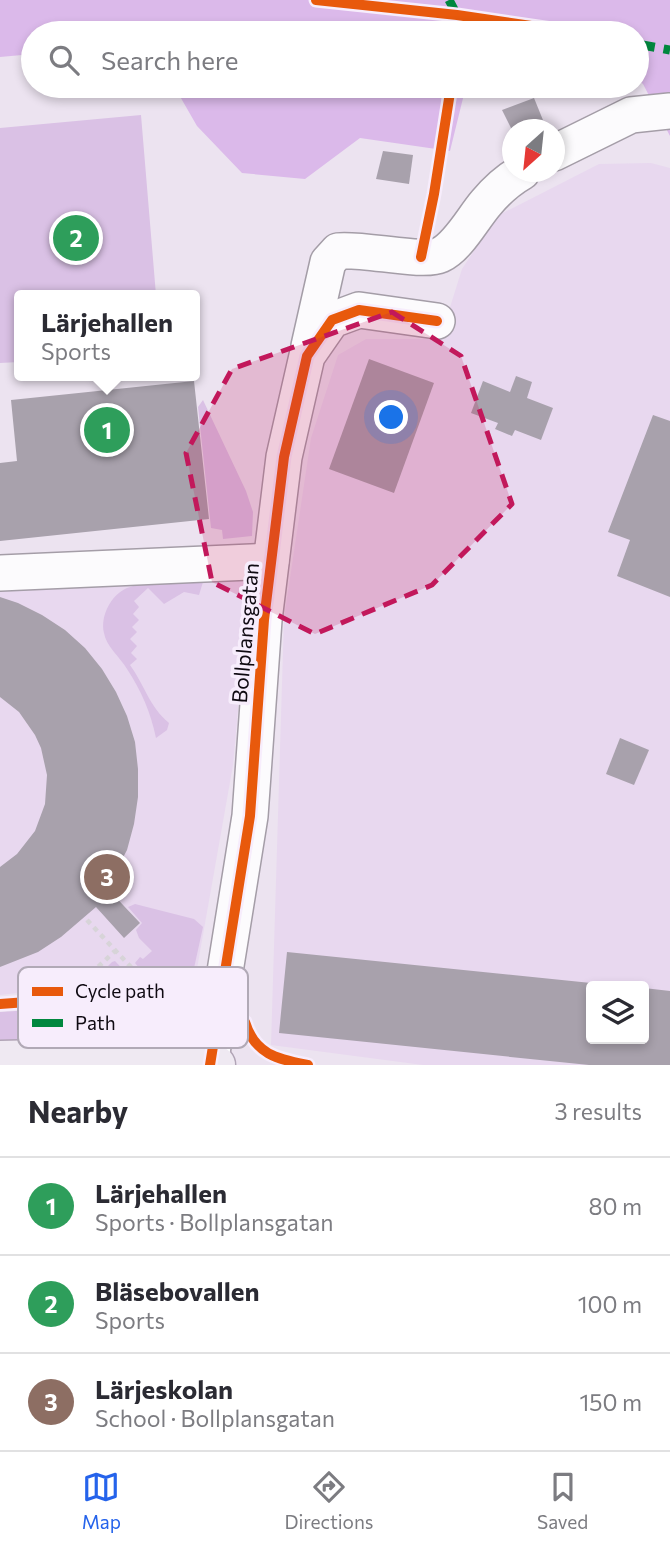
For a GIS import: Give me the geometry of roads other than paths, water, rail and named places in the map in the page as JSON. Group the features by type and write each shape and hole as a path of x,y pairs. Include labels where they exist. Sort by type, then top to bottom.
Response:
{"main road":[{"path":"0,1060 216,1065"}],"street":[{"path":"565,148 631,116 670,111"},
{"name":"Bollplansgatan","path":"226,967 250,816 264,620 284,457 328,262 338,251 353,249 421,257 439,256 507,182"},
{"name":"Bollplansgatan","path":"307,356 332,320 359,310 437,321"},
{"path":"0,573 271,561"}],"place":[{"name":"Bläsebovallen","path":"76,238"},
{"name":"Lärjehallen","path":"107,430"},
{"name":"Lärjeskolan","path":"107,877"}]}
